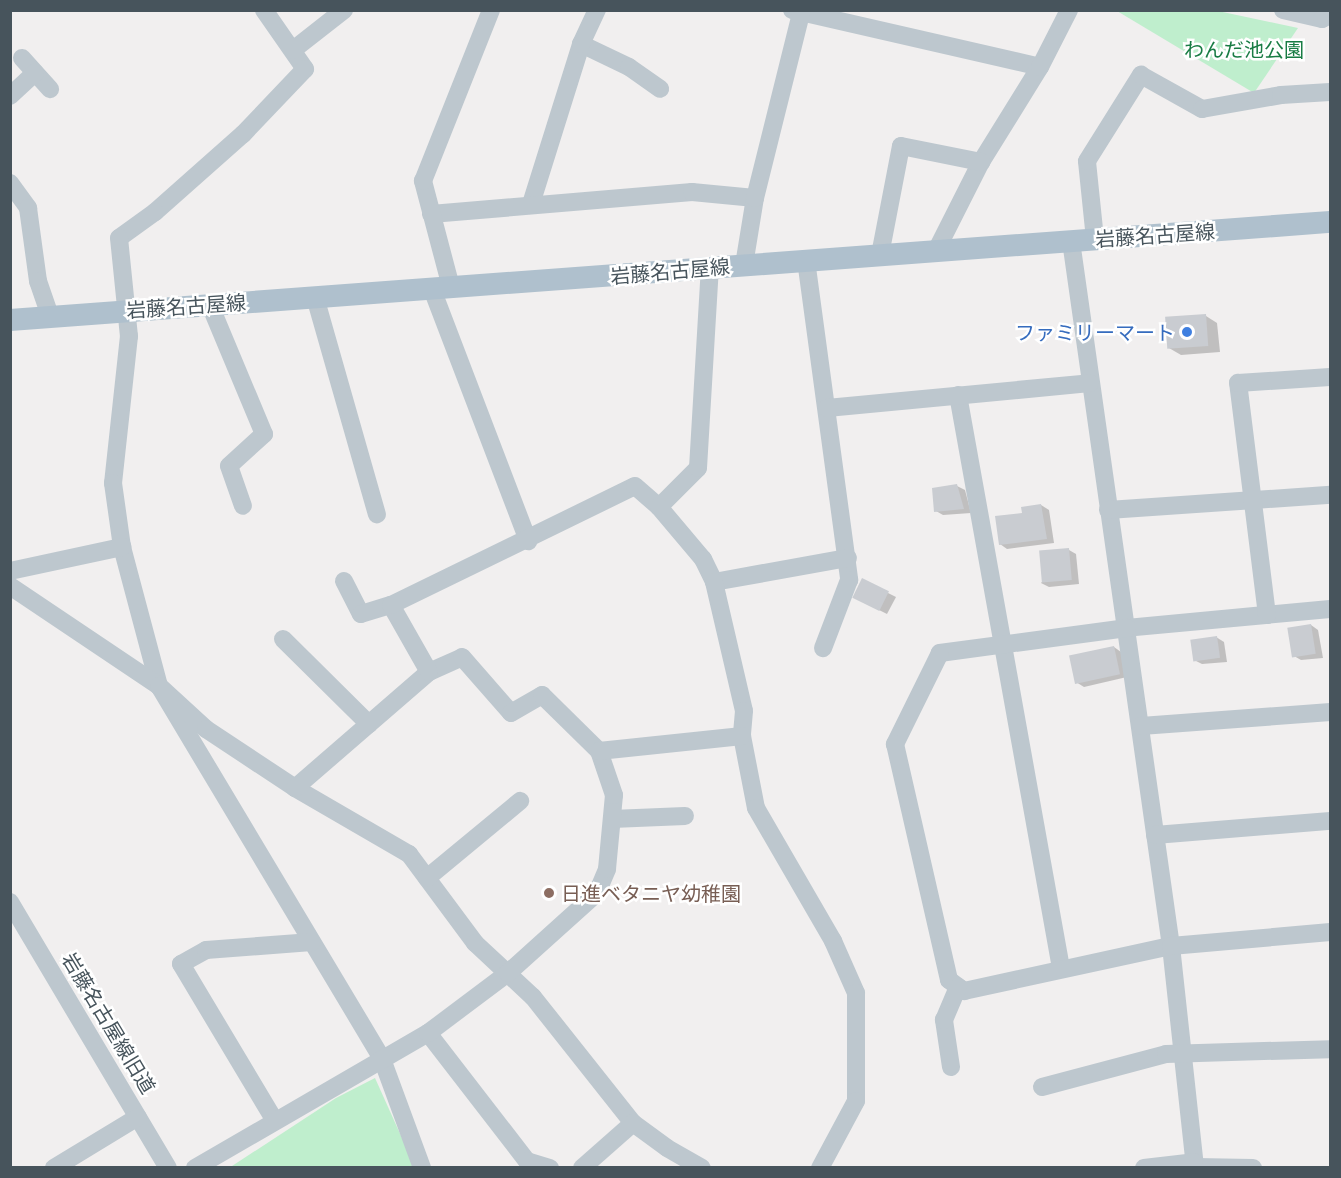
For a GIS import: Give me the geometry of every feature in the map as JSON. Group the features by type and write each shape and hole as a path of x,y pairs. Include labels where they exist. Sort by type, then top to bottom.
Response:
{"main road":[{"name":"岩藤名古屋線","path":"10,320 1330,222"}],"street":[{"path":"264,10 305,69 234,141 119,238 129,336 113,483 122,547 159,686 382,1059 422,1167"},
{"path":"293,50 344,10"},
{"path":"491,10 423,181 431,214 442,288 528,541"},
{"path":"531,204 581,44 597,10"},
{"path":"936,251 981,162 1040,67 1069,10"},
{"path":"1283,10 1322,19 1330,15"},
{"path":"744,265 755,198 798,11 1040,67"},
{"path":"581,44 629,67 660,89"},
{"path":"22,58 50,89"},
{"path":"10,96 36,73"},
{"path":"1095,239 1087,161 1141,75 1202,109 1281,95 1330,92"},
{"path":"880,255 901,146 981,162"},
{"path":"10,183 28,208 38,281 50,316"},
{"path":"431,214 692,192 755,198"},
{"path":"1071,241 1172,946 1195,1165"},
{"path":"806,260 848,558 849,580 823,648"},
{"path":"658,507 698,468 710,268"},
{"path":"315,297 377,514"},
{"path":"210,304 264,434 229,466 243,507"},
{"path":"1267,615 1238,383 1330,377"},
{"path":"827,408 1090,383"},
{"path":"958,394 1061,968"},
{"path":"344,580 361,614 391,605 528,541 635,486 658,507 703,559 714,582 744,711 742,736 756,808 833,941 856,993 856,1101 820,1167"},
{"path":"1108,510 1254,502 1330,495"},
{"path":"10,571 122,547"},
{"path":"714,582 848,558"},
{"path":"10,586 159,686 206,729 295,788 409,854 475,943 533,997 633,1123 667,1148 702,1167"},
{"path":"391,605 429,672"},
{"path":"1330,609 1127,628 940,653 895,744 949,980 964,991 1061,968 1172,946 1330,932"},
{"path":"283,639 369,724"},
{"path":"195,1167 428,1033 508,973 597,893 607,869 614,795 599,751 542,695 511,713 462,657 429,672 295,788"},
{"path":"1141,726 1330,712"},
{"path":"599,751 742,736"},
{"path":"427,878 520,801"},
{"path":"612,819 685,816"},
{"path":"1155,835 1330,821"},
{"name":"岩藤名古屋線旧道","path":"10,902 168,1167"},
{"path":"275,1121 181,964 206,950 312,942"},
{"path":"951,1067 944,1020 958,987"},
{"path":"428,1033 527,1161 550,1167"},
{"path":"1042,1087 1166,1054 1185,1056 1330,1049"},
{"path":"54,1167 138,1117"},
{"path":"582,1167 633,1123"},
{"path":"1144,1167 1195,1165 1254,1167"}],"green space":[{"name":"わんだ池公園","path":"1117,11 1218,11 1298,28 1254,93"},
{"path":"375,1078 415,1167 229,1168 336,1098"}],"building":[{"name":"ファミリーマート","path":"1206,314 1208,346 1167,349 1165,317"},
{"path":"957,484 964,509 934,512 932,488"},
{"path":"1041,504 1047,539 999,545 995,516 1022,513 1021,507"},
{"path":"1069,548 1072,580 1042,582 1039,551"},
{"path":"862,578 889,591 879,611 852,598"},
{"path":"1311,624 1316,654 1292,657 1287,628"},
{"path":"1217,636 1220,658 1193,662 1190,640"},
{"path":"1114,646 1120,674 1075,684 1069,656"}],"place":[{"name":"ファミリーマート","path":"1187,332"},
{"name":"日進ベタニヤ幼稚園","path":"549,893"}]}
